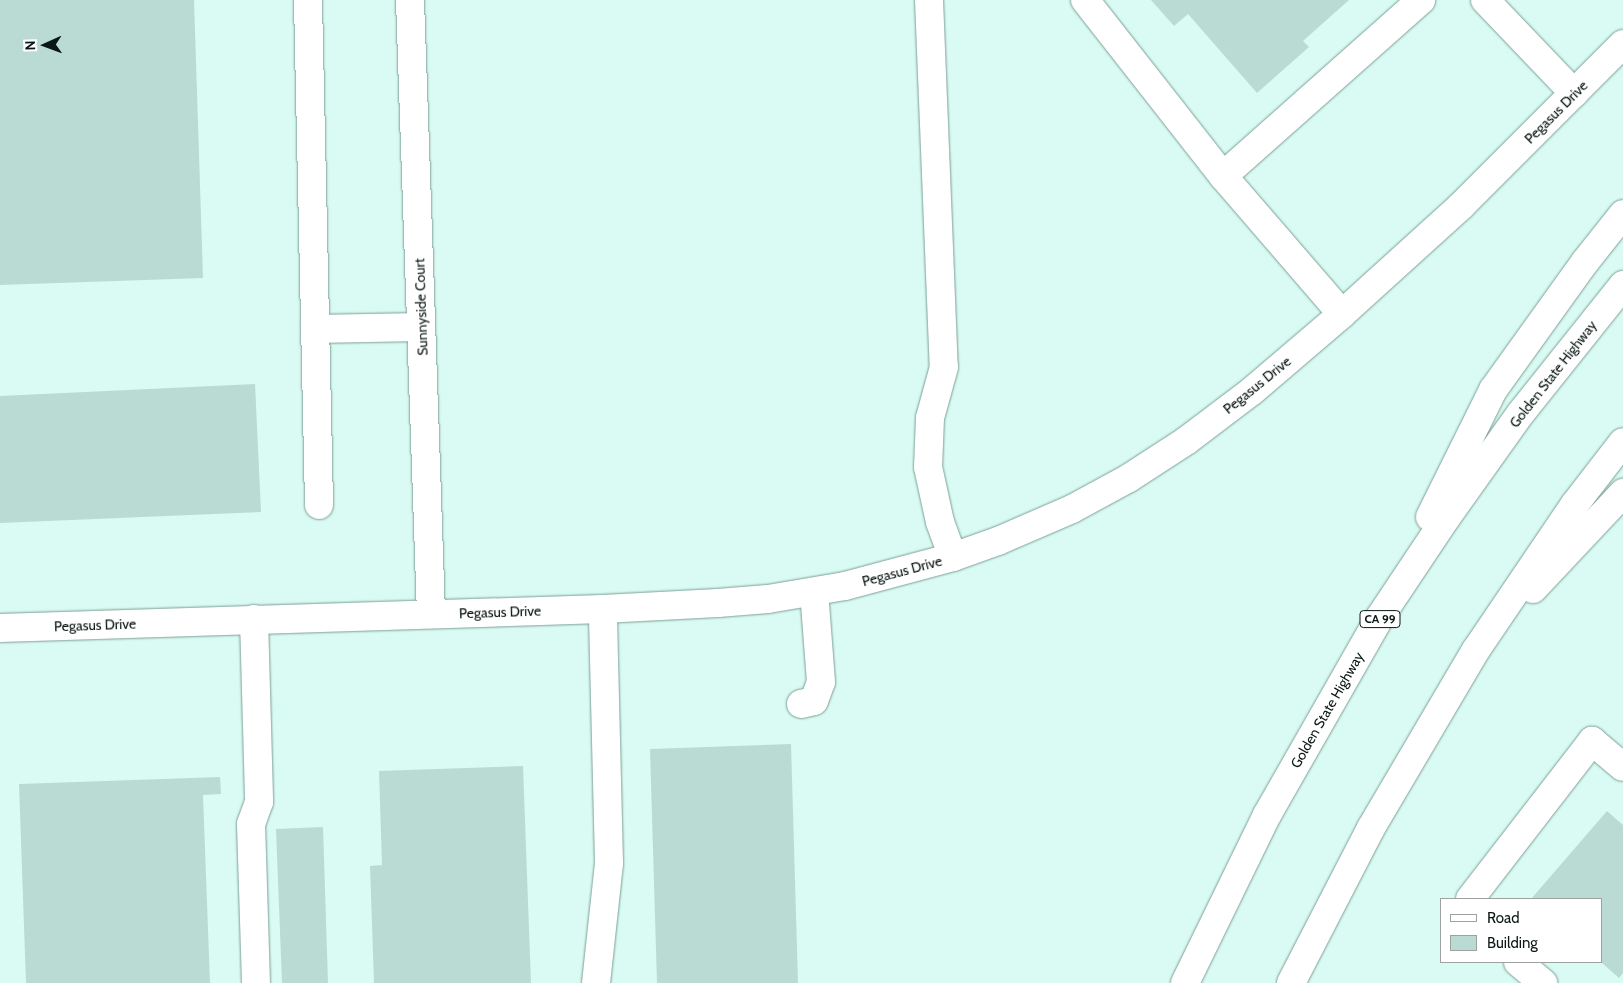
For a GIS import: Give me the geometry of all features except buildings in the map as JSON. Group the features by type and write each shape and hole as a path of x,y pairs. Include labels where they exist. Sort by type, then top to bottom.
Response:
{"main road":[{"path":"308,0 319,505"},
{"name":"Sunnyside Court","path":"410,0 431,614"},
{"path":"929,0 944,367 930,418 928,467 940,522 953,557"},
{"path":"1085,0 1224,176 1342,314"},
{"path":"1224,176 1421,0"},
{"path":"1485,0 1574,93"},
{"name":"Pegasus Drive","path":"0,628 603,609 768,599 876,579 953,557 998,541 1072,508 1129,478 1186,441 1252,392 1342,314 1461,206 1623,44"},
{"path":"1380,617 1493,390 1623,214"},
{"name":"Golden State Highway","path":"1185,983 1267,815 1380,617 1446,518 1521,413 1623,285"},
{"path":"315,329 421,327"},
{"path":"1291,983 1371,828 1476,650 1575,504 1623,442"},
{"path":"1476,650 1623,493"},
{"path":"801,704 814,700 821,682 814,592"},
{"path":"596,983 610,862 603,609"},
{"path":"254,620 259,802 251,824 256,983"},
{"path":"1471,898 1592,741 1623,767"},
{"path":"1519,963 1543,983"}]}
